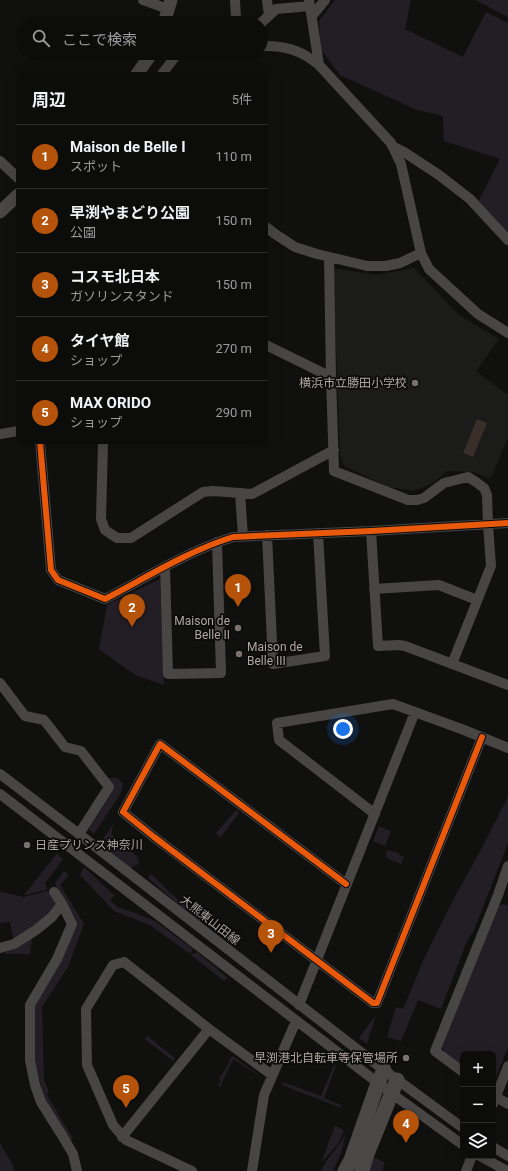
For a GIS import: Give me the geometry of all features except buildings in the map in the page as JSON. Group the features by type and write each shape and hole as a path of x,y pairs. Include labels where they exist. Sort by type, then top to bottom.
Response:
{"highway":[{"path":"345,1171 351,1160 381,1076"},
{"path":"362,1171 367,1154 397,1080"}],"main road":[{"path":"166,16 170,5"},
{"path":"138,72 147,60"},
{"path":"0,212 16,197"}],"street":[{"path":"143,0 170,5"},
{"path":"235,0 236,16"},
{"path":"268,0 269,16"},
{"path":"269,16 276,9 310,7 325,0"},
{"path":"310,7 319,65"},
{"path":"268,46 292,49 308,56 319,65 391,143 401,164 421,253 429,269 478,314 508,333"},
{"path":"164,72 173,60"},
{"path":"392,146 404,152 470,199 508,240"},
{"path":"0,161 16,176"},
{"path":"268,229 295,247 316,254 367,266 386,266 400,263 421,253"},
{"path":"329,257 334,471 408,500 424,498 444,483 468,477 484,488 487,496 491,566 452,664"},
{"path":"268,346 331,377"},
{"path":"0,434 16,431"},
{"path":"40,444 51,570 58,580 105,599 192,552 233,536 371,531 508,523"},
{"path":"103,444 101,519 105,530 117,538 131,538 203,492 213,491 252,494 334,450"},
{"path":"240,493 242,536"},
{"path":"371,531 378,646 399,644 452,664 507,682"},
{"path":"267,535 273,664 324,656 318,533"},
{"path":"165,567 168,674 221,673 217,542"},
{"path":"374,589 439,585 477,600"},
{"path":"0,683 25,716 44,720 65,747 81,751 109,787 79,834"},
{"path":"374,814 279,740 277,723 393,704 508,748"},
{"path":"299,1004 415,712"},
{"path":"346,884 160,744 123,812 316,961 373,1003 378,1003 482,737"},
{"name":"大熊東山田線","path":"0,774 299,1004 381,1076 391,1094 460,1143"},
{"name":"大熊東山田線","path":"0,794 296,1021 381,1076 397,1080 460,1126"},
{"path":"460,1070 435,1051 498,895 508,866"},
{"path":"54,892 72,924 57,959 30,1005 30,1060 35,1085 41,1102 73,1154 77,1171"},
{"path":"498,895 508,899"},
{"path":"0,948 14,944 36,930 52,917 62,904"},
{"path":"192,1171 122,1137 113,1125 87,1065 86,1009 113,964 124,962 209,1029 272,1075"},
{"path":"252,1171 264,1095 296,1021"},
{"path":"122,1137 209,1029"},
{"path":"496,1094 508,1066"},
{"path":"496,1100 508,1104"},
{"path":"496,1149 508,1156"},
{"path":"466,1171 471,1159"},
{"path":"485,1159 507,1171"}],"shaded area":[{"path":"335,0 411,0 405,29 463,57 486,12 508,23 508,233 477,204 500,159 444,141 443,116 417,110 340,75 321,49 319,21"},
{"path":"475,0 508,0 508,17"},
{"name":"横浜市立勝田小学校","path":"333,268 376,275 414,268 459,315 499,339 476,371 508,395 508,438 490,479 474,472 447,471 434,482 415,491 388,487 344,466 340,455"},
{"path":"477,419 487,423 473,457 463,453"},
{"path":"160,579 164,685 135,675 99,649 107,605"},
{"path":"109,778 118,778 123,784 121,793 94,834 89,829 113,790 109,784"},
{"path":"508,797 508,843 474,930 467,941 441,1009 418,1000 401,1041 387,1037 396,1007 403,1009 423,961 453,900"},
{"path":"236,810 239,813 220,838 216,833"},
{"path":"114,823 111,834 138,857 139,864 130,868 100,843"},
{"path":"379,826 391,831 385,846 373,841"},
{"path":"387,850 399,853 399,855 404,857 401,864 385,857"},
{"path":"57,853 63,859 45,883 47,890 24,895"},
{"path":"84,867 115,896 110,900 117,907 155,921 193,949 190,954 150,925 114,911 80,875"},
{"path":"64,871 69,875 60,885 84,924 68,967 42,1007 44,1080 49,1092 47,1095 73,1139 70,1140 45,1101 35,1061 35,1006 50,981 77,921 55,883"},
{"path":"151,874 175,897 203,919 201,924 148,878"},
{"path":"48,891 57,905 50,914 28,931 13,938 10,922 0,923 0,892 24,897"},
{"path":"504,904 508,906 508,1047 496,1077 496,1051 460,1051 460,1065 446,1054 442,1047 498,906"},
{"path":"32,939 30,954 6,954 4,950 27,940"},
{"path":"197,952 228,978 224,981 191,955"},
{"path":"376,1015 367,1044 359,1038"},
{"path":"147,1036 175,1058 173,1061 145,1039"},
{"path":"232,1056 258,1075 233,1059 220,1087 218,1085 221,1080 219,1078"},
{"path":"334,1065 336,1066 324,1098 341,1105 341,1108 282,1085 283,1082 321,1096"},
{"path":"335,1126 344,1130 338,1144 321,1163"},
{"path":"346,1134 341,1153 333,1171 321,1171 326,1161"},
{"path":"0,1143 14,1167 13,1171 1,1171 0,1169"},
{"path":"374,1157 385,1163 382,1171 370,1171"}],"cycle path":[{"path":"40,444 51,570 58,580 105,599 184,557 233,537 508,523"},
{"path":"346,884 160,744 123,812 373,1003 377,1003 482,737"}],"place":[{"name":"横浜市立勝田小学校","path":"415,383"},
{"name":"Maison de Belle I","path":"238,607"},
{"name":"早渕やまどり公園","path":"132,627"},
{"name":"Maison de Belle II","path":"238,628"},
{"name":"Maison de Belle III","path":"239,654"},
{"name":"日産プリンス神奈川","path":"27,845"},
{"name":"コスモ北日本","path":"271,953"},
{"name":"早渕港北自転車等保管場所","path":"406,1058"},
{"name":"MAX ORIDO","path":"126,1108"},
{"name":"タイヤ館","path":"406,1143"}]}
